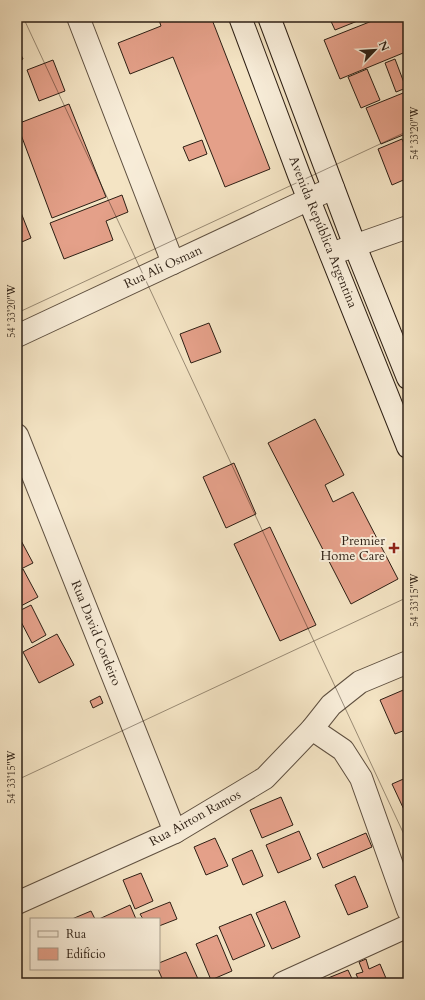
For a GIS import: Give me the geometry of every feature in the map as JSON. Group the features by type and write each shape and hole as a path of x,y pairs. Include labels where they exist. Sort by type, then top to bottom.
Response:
{"street":[{"path":"78,17 173,263"},
{"name":"Avenida República Argentina","path":"240,17 309,199 408,447"},
{"name":"Avenida República Argentina","path":"269,17 408,378"},
{"name":"Rua Ali Osman","path":"17,336 334,188"},
{"path":"332,254 408,227"},
{"name":"Rua David Cordeiro","path":"17,435 174,832"},
{"name":"Rua Airton Ramos","path":"17,903 174,832 266,778 312,729 331,705 360,682 408,662"},
{"path":"312,729 343,750 361,778 408,910"},
{"path":"283,983 408,926"}],"building":[{"path":"158,17 211,17 270,169 225,187 173,57 130,74 118,43 161,26"},
{"path":"329,17 359,17 360,20 335,30"},
{"path":"382,17 408,17 408,51 340,79 324,40"},
{"path":"17,47 23,59 17,62"},
{"path":"395,59 406,88 396,92 385,63"},
{"path":"53,60 65,91 39,101 27,70"},
{"path":"367,69 380,100 361,108 348,77"},
{"path":"408,91 408,133 381,144 366,108"},
{"path":"69,104 106,197 52,218 17,124"},
{"path":"402,139 408,153 408,178 392,185 378,149"},
{"path":"202,140 207,154 189,161 183,147"},
{"path":"122,195 128,212 106,221 113,240 64,259 50,223"},
{"path":"20,210 31,238 17,244 17,211"},
{"path":"209,323 221,352 191,363 180,334"},
{"path":"315,419 344,475 325,485 333,502 353,492 398,579 351,604 268,443"},
{"path":"234,463 256,514 226,528 203,477"},
{"path":"270,527 316,625 280,641 234,544"},
{"path":"17,533 33,563 17,571"},
{"path":"23,569 38,597 17,608 17,572"},
{"path":"31,605 46,635 32,643 17,614 17,612"},
{"path":"57,634 74,665 39,683 23,652"},
{"path":"408,688 408,729 395,734 380,700"},
{"path":"100,696 103,703 93,708 90,701"},
{"path":"408,777 408,813 406,814 392,784"},
{"path":"281,797 293,825 262,838 250,810"},
{"path":"299,831 311,859 278,873 266,845"},
{"path":"366,833 372,847 323,868 317,854"},
{"path":"215,838 228,866 206,875 194,847"},
{"path":"252,850 263,876 243,885 232,859"},
{"path":"141,873 153,901 135,909 123,880"},
{"path":"355,876 368,907 348,915 335,885"},
{"path":"285,901 300,937 272,949 256,913"},
{"path":"170,902 177,919 160,926 160,918 142,918 140,914"},
{"path":"130,905 136,918 101,918"},
{"path":"91,911 94,918 74,918"},
{"path":"251,914 265,946 233,960 219,927"},
{"path":"217,935 232,971 211,980 196,944"},
{"path":"186,952 198,979 188,983 164,983 158,970 160,970 160,963"},
{"path":"366,959 369,969 380,964 388,983 360,983 356,974 363,972 359,962"},
{"path":"348,970 354,983 324,983 323,980"},
{"path":"43,979 45,983 33,983"}],"place":[{"name":"Premier Home Care","path":"394,548"}]}
